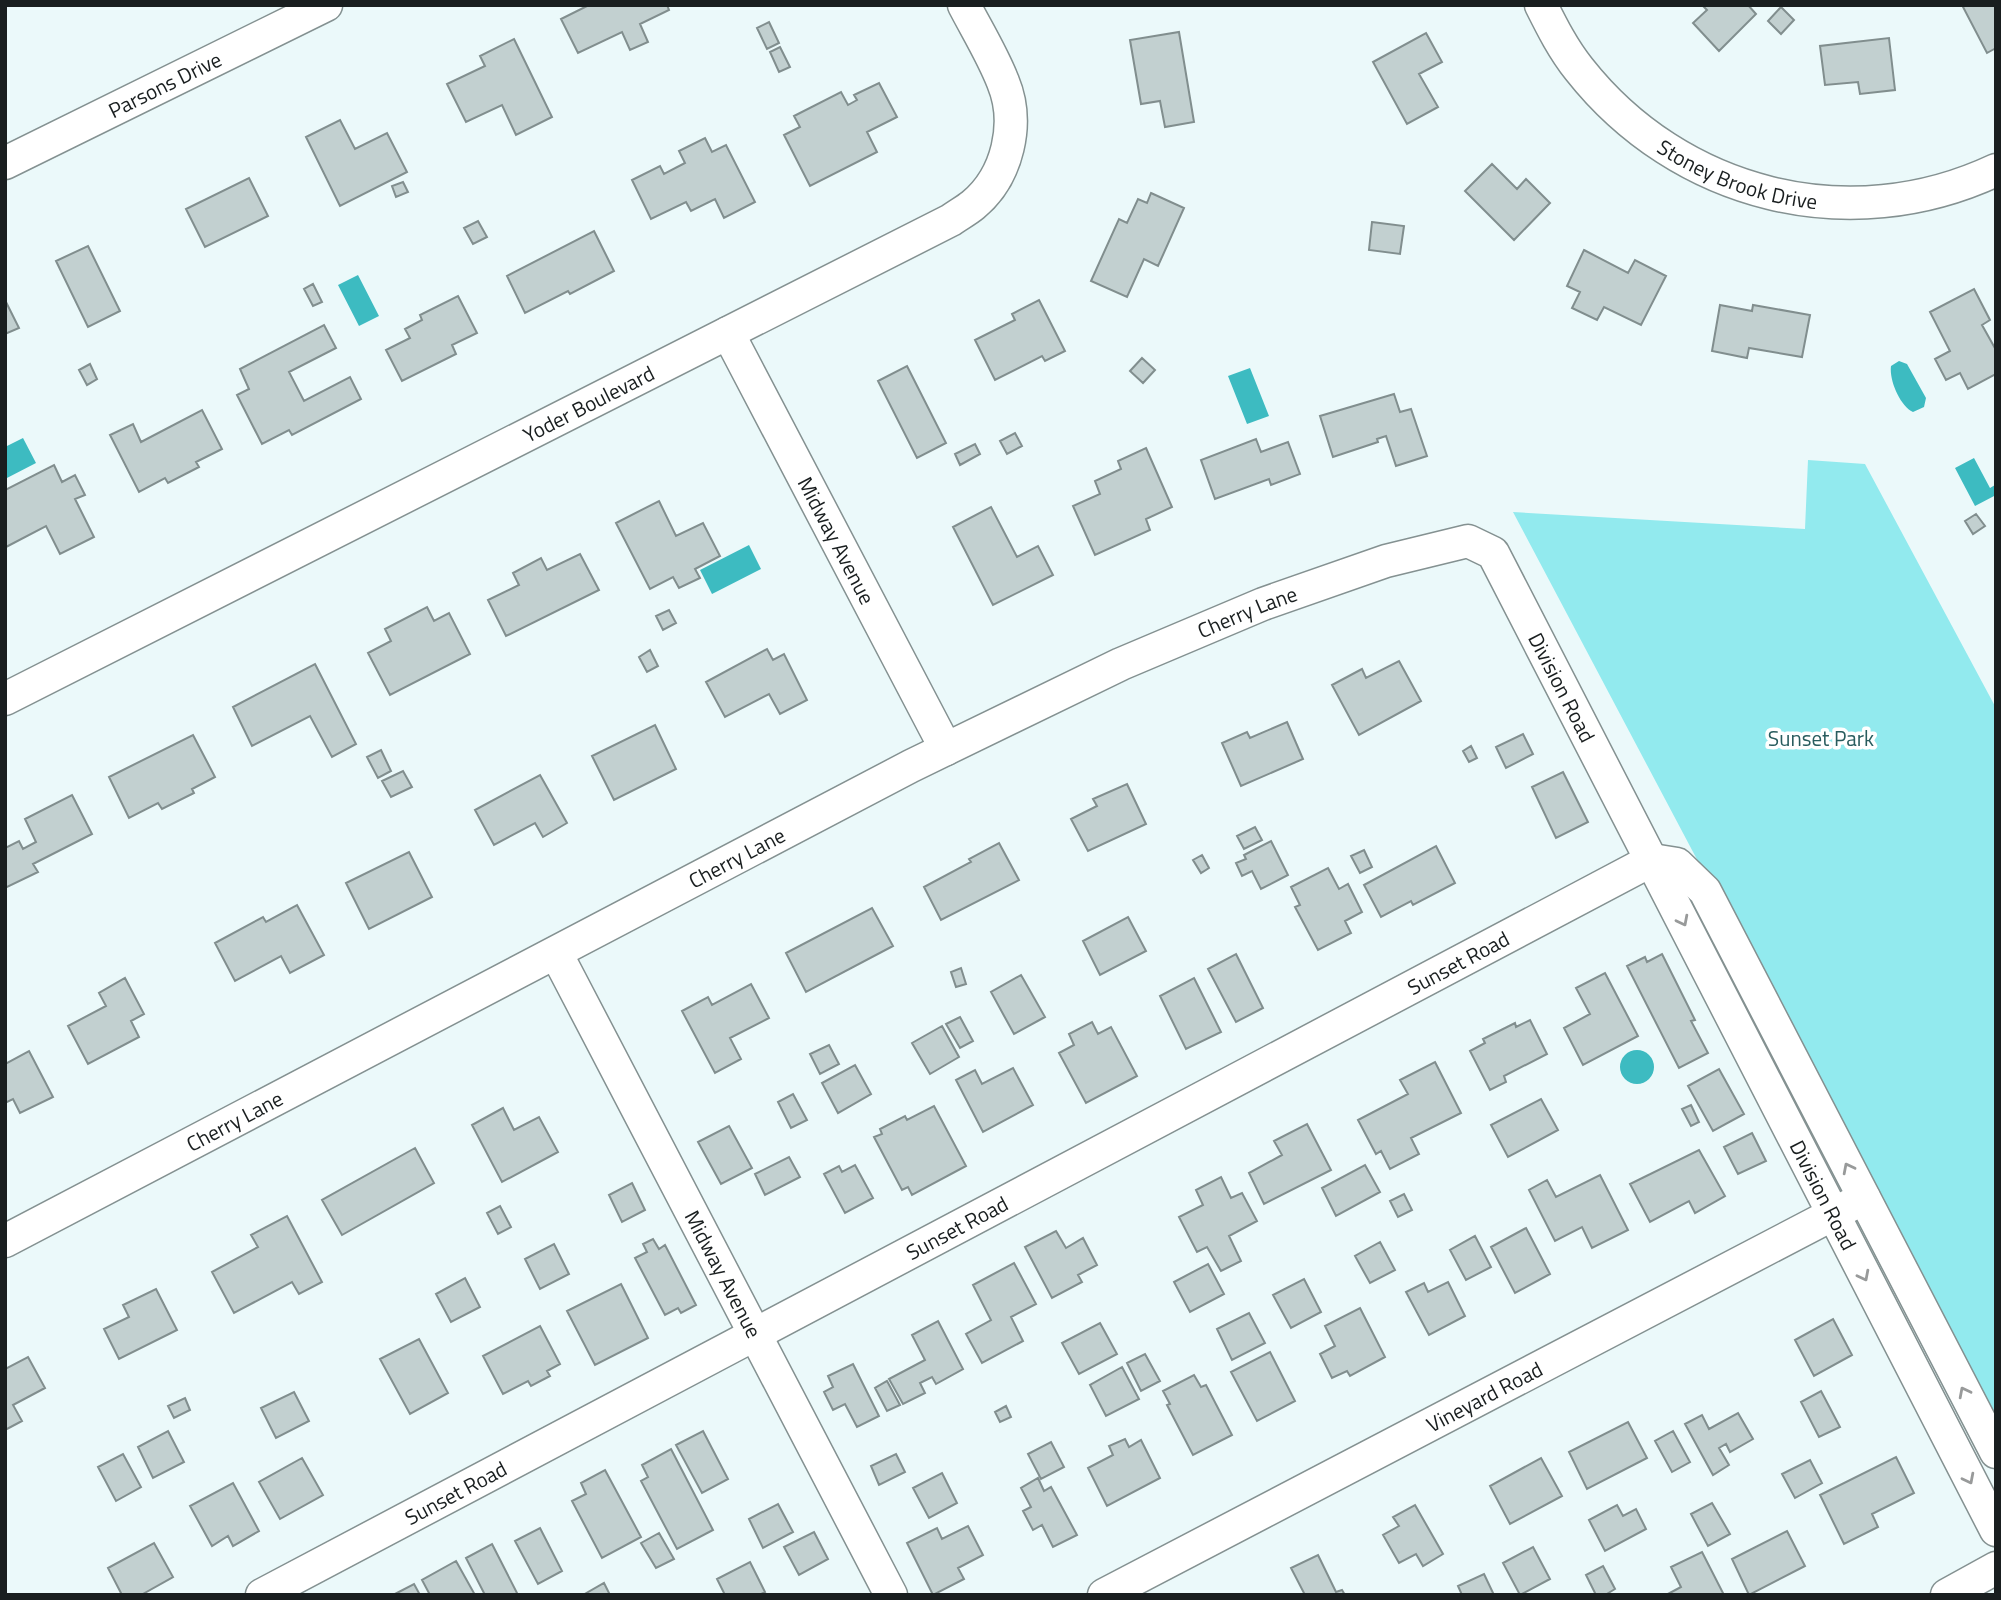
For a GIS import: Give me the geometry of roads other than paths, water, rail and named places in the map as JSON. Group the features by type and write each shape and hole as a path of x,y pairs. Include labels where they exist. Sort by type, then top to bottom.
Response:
{"street":[{"name":"Parsons Drive","path":"5,163 326,5"},
{"name":"Yoder Boulevard","path":"5,699 951,220 975,204 993,182 1006,157 1011,128 1009,100 1003,81 964,5"},
{"name":"Stoney Brook Drive","path":"1541,5 1562,46 1620,114 1668,150 1694,165 1740,184 1808,200 1858,203 1926,194 1996,170"},
{"name":"Midway Avenue","path":"727,333 946,749"},
{"name":"Cherry Lane","path":"5,1241 946,749 1121,664 1263,604 1386,561 1468,541 1493,553"},
{"name":"Division Road","path":"1493,553 1996,1531"},
{"name":"Division Road","path":"1652,860 1677,864 1705,891 1996,1452"},
{"name":"Sunset Road","path":"262,1595 1652,860"},
{"name":"Midway Avenue","path":"556,953 891,1595"},
{"name":"Vineyard Road","path":"1104,1595 1864,1198"},
{"path":"1947,1595 1996,1569"}],"park label":[{"name":"Sunset Park","path":"1821,738"}]}
